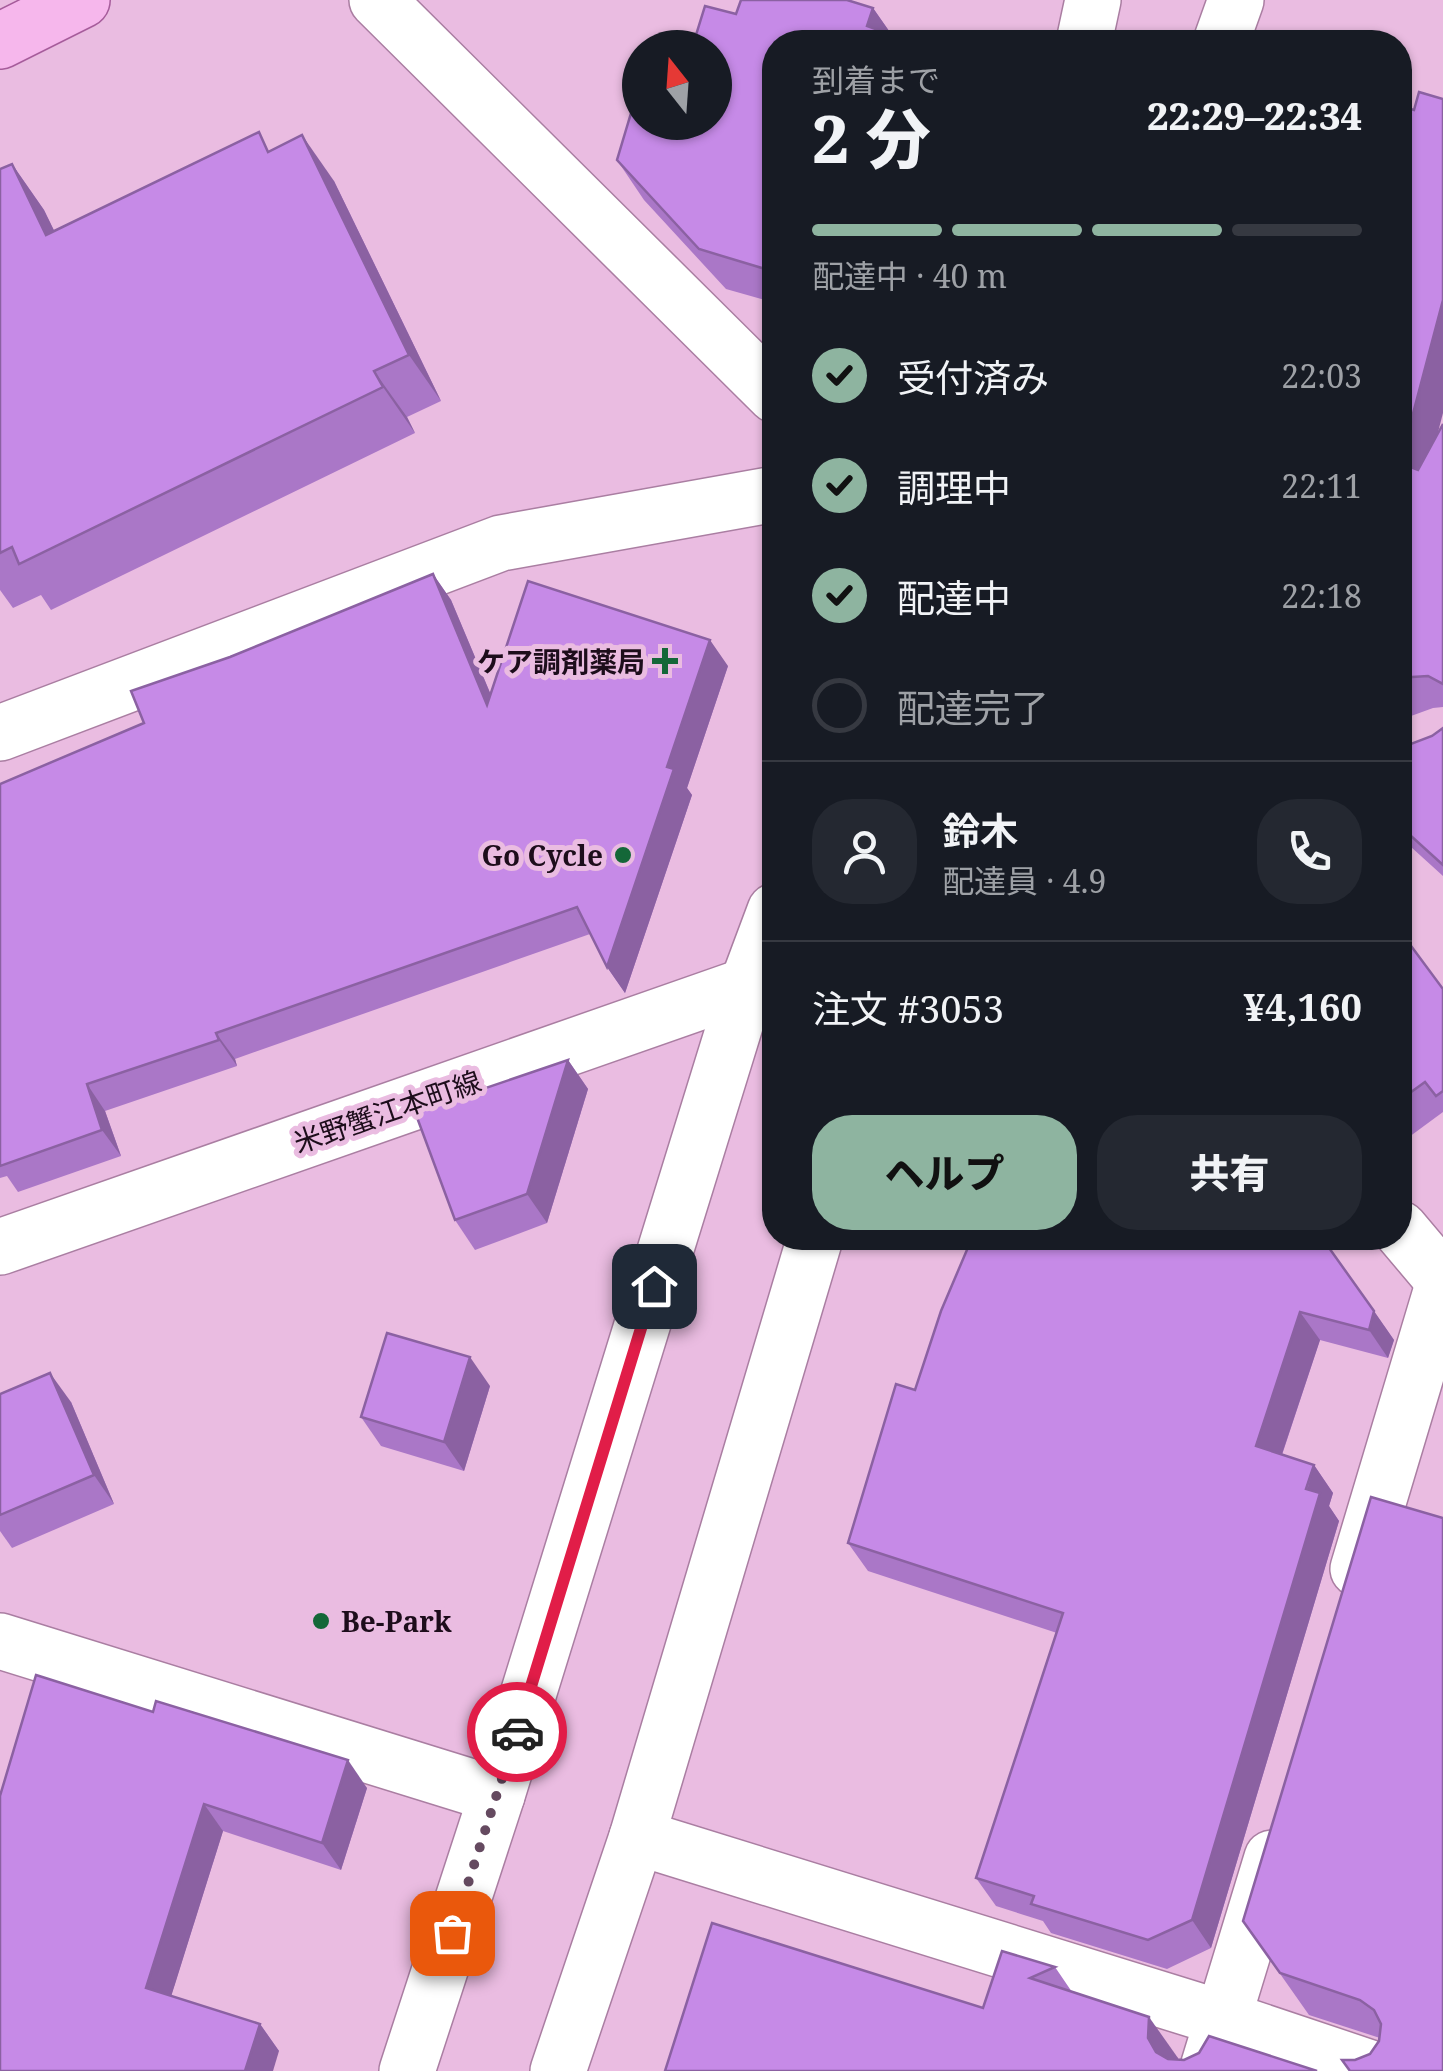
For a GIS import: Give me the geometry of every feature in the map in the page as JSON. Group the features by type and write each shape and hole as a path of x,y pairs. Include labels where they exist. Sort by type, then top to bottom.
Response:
{"main road":[{"path":"0,40 82,0"}],"street":[{"path":"377,0 762,382"},
{"path":"1087,30 1093,0"},
{"path":"1225,30 1236,0"},
{"path":"0,733 501,542 762,496"},
{"path":"408,2071 761,981"},
{"name":"米野蟹江本町線","path":"0,1247 761,981"},
{"path":"1347,1607 1443,1282 1412,1244"},
{"path":"558,2071 637,1838 811,1250"},
{"path":"0,1641 497,1795"},
{"path":"1207,2071 1286,1808"},
{"path":"637,1838 1224,2018 1380,2071"}],"building":[{"path":"741,0 847,0 873,8 867,26 878,30 762,30 762,268 699,249 617,160 623,140 732,140 732,30 698,30 705,6 736,14"},
{"path":"1419,92 1443,99 1443,300 1412,418 1412,109"},
{"path":"259,132 268,152 302,135 409,355 374,371 383,387 19,564 12,547 0,553 0,169 12,164 46,235"},
{"path":"1443,424 1443,684 1428,676 1412,677 1412,468 1418,470"},
{"path":"433,574 487,705 528,581 710,640 667,767 674,769 607,967 577,907 216,1033 219,1040 87,1084 102,1130 0,1166 0,784 144,723 131,691 230,657"},
{"path":"1443,728 1443,865 1412,837 1412,744"},
{"path":"1412,947 1443,989 1443,1091 1436,1096 1425,1082 1412,1091"},
{"path":"568,1060 527,1194 455,1220 415,1112"},
{"path":"967,1250 1331,1250 1374,1311 1369,1330 1300,1312 1256,1446 1314,1465 1306,1489 1320,1493 1192,1920 1148,1940 1031,1904 1034,1896 976,1878 1063,1613 848,1543 896,1384 915,1390 941,1311"},
{"path":"387,1333 470,1357 444,1442 361,1417"},
{"path":"50,1373 94,1475 0,1515 0,1394"},
{"path":"1371,1497 1443,1518 1443,2071 1350,2071 1342,2060 1370,2054 1379,2041 1381,2024 1374,2010 1360,2000 1280,1973 1243,1921"},
{"path":"36,1675 153,1712 156,1701 348,1760 322,1843 204,1804 146,1988 260,2024 245,2071 0,2071 0,1796"},
{"path":"712,1923 983,2008 1002,1951 1055,1967 1030,1978 1149,2017 1148,2038 1156,2052 1168,2059 1184,2060 1199,2053 1209,2036 1317,2071 665,2071"}],"way so far":[{"path":"452,1933 517,1732"}],"place":[{"name":"ケア調剤薬局","path":"665,661"},
{"name":"Go Cycle","path":"623,855"},
{"name":"Be-Park","path":"321,1621"}],"route":[{"path":"517,1732 654,1286"}]}
